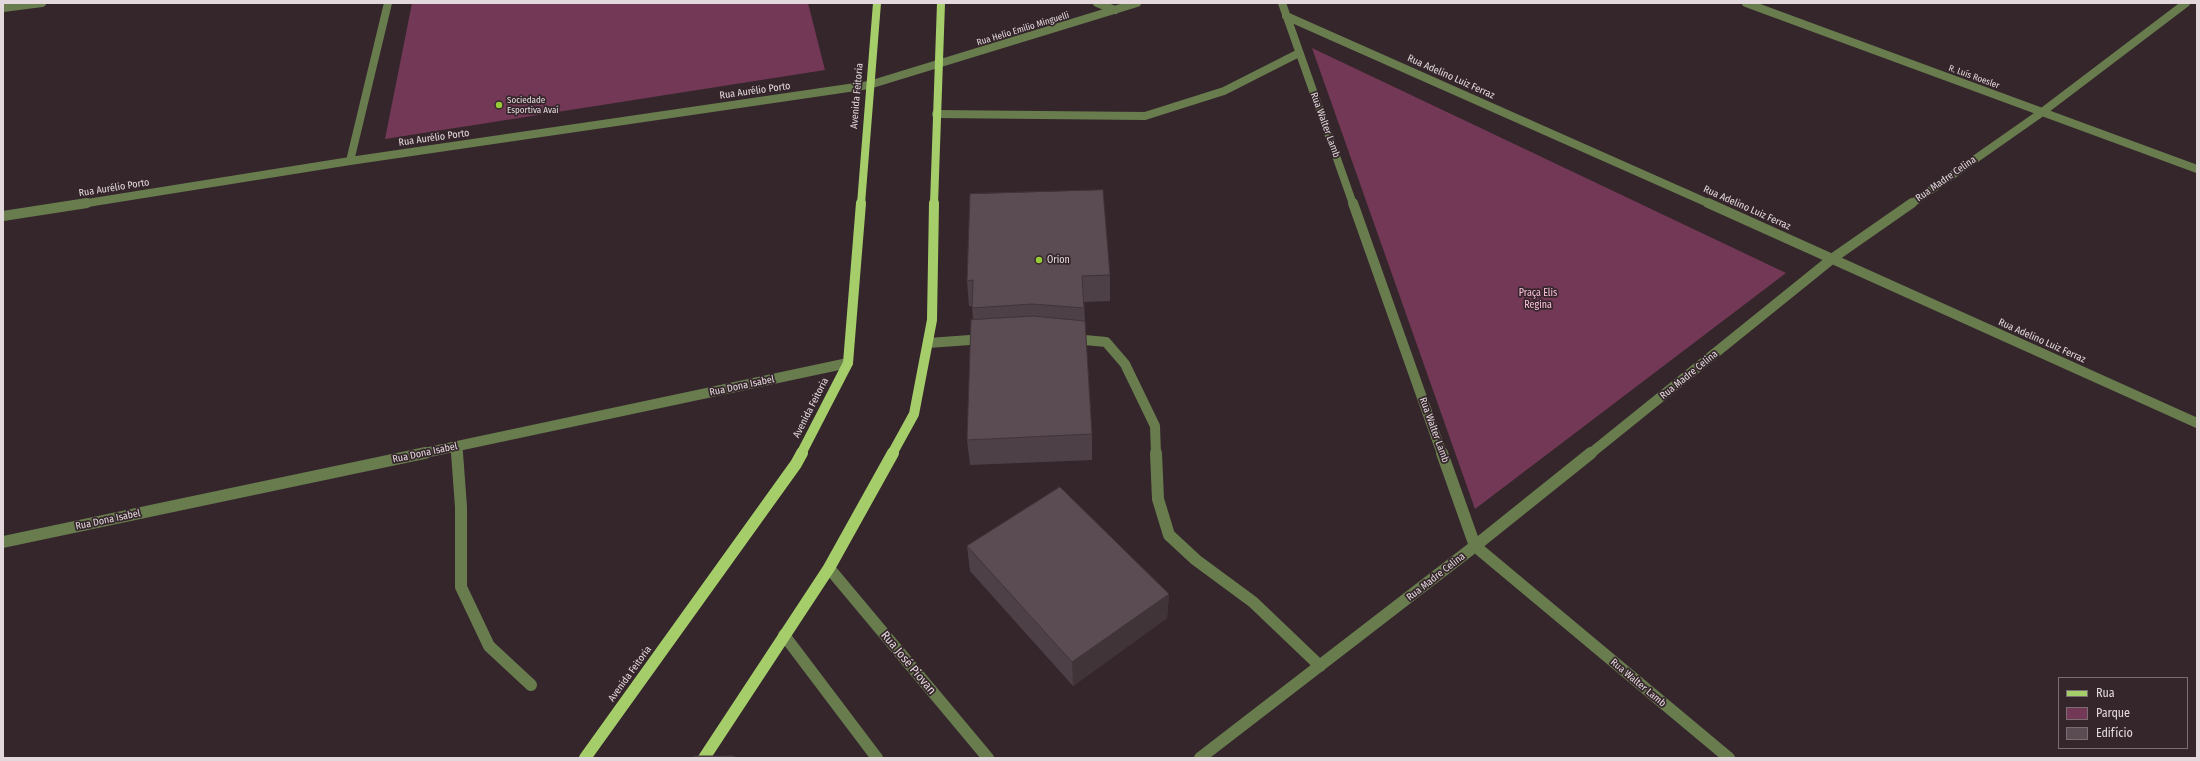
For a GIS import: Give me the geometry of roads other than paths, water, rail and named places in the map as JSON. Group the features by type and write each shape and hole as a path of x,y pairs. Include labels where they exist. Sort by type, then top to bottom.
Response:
{"main road":[{"name":"Avenida Feitoria","path":"585,758 796,464 848,363 869,85 877,3"},
{"path":"704,758 829,568 914,414 932,320 936,114 941,3"}],"street":[{"path":"3,8 42,3"},
{"path":"350,161 388,3"},
{"path":"1098,3 1115,10"},
{"name":"Rua Helio Emilio Minguelli","path":"869,85 938,66 1137,3"},
{"name":"Rua Walter Lamb","path":"1282,3 1475,546 1729,758"},
{"name":"R. Luís Roesler","path":"1746,3 2197,169"},
{"name":"Rua Madre Celina","path":"1200,758 1475,546 1834,258 2041,112 2186,3"},
{"name":"Rua Adelino Luiz Ferraz","path":"1286,16 1834,258 2197,423"},
{"path":"936,114 1146,116 1224,91 1299,53"},
{"name":"Rua Aurélio Porto","path":"3,216 350,161 869,85"},
{"path":"928,343 996,338"},
{"path":"1066,339 1106,342 1125,364 1155,426 1158,499 1169,535 1196,560 1253,602 1320,666"},
{"name":"Rua Dona Isabel","path":"3,542 848,363"},
{"path":"457,446 461,507 461,587 489,646 531,685"},
{"name":"Rua José Piovan","path":"829,568 988,758"},
{"path":"784,635 877,758"}],"place":[{"name":"Sociedade Esportiva Avaí","path":"499,105"},
{"name":"Orion","path":"1039,260"}],"park label":[{"name":"Praça Elis Regina","path":"1538,298"}]}
